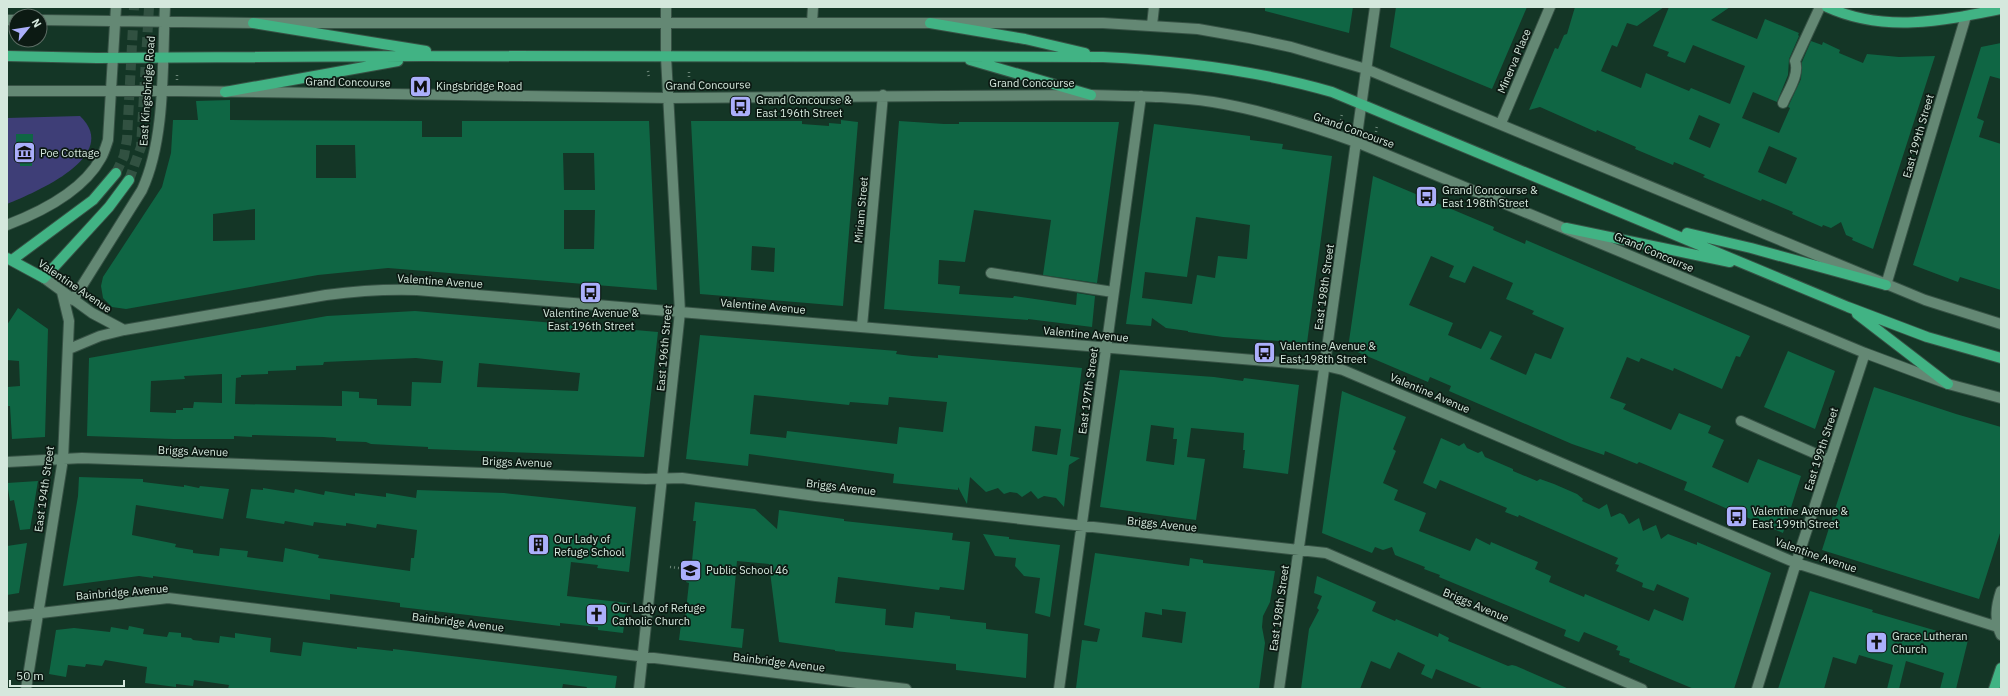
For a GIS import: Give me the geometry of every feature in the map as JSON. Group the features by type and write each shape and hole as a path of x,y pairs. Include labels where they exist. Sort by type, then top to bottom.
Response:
{"main road":[{"path":"1827,7 1865,19 1888,22 1917,23 1945,21 2001,9"},
{"path":"253,23 455,56"},
{"path":"930,23 1025,39 1103,57"},
{"path":"7,56 113,58 425,56 1103,57 1191,63 1268,75 1332,92 1660,227 1848,307 1927,337 2001,358"},
{"path":"225,92 425,56"},
{"path":"958,57 1092,95"},
{"path":"10,259 93,200 116,172"},
{"path":"44,278 95,224 129,180"},
{"path":"1660,227 1752,248 1886,285"},
{"path":"1566,228 1754,267"},
{"name":"Valentine Avenue","path":"10,259 44,278"},
{"path":"1848,307 1948,384"},
{"path":"1994,689 2001,668"}],"street":[{"path":"7,225 47,207 74,188 91,173 102,158 108,140 116,7"},
{"name":"East Kingsbridge Road","path":"73,300 142,190 148,177 156,142 161,91 165,7"},
{"name":"East 196th Street","path":"639,689 680,312 666,57 666,7"},
{"path":"812,23 813,7"},
{"path":"1152,25 1154,7"},
{"name":"East 198th Street","path":"1279,689 1326,366 1375,7"},
{"name":"Minerva Place","path":"1501,124 1550,7"},
{"path":"1783,103 1796,72 1795,61 1820,7"},
{"name":"East 199th Street","path":"1886,285 1966,16"},
{"path":"48,20 253,23 1103,23 1198,29 1291,47 1366,69 1886,285 1954,311 2001,324"},
{"name":"Grand Concourse","path":"7,91 161,91 669,98 883,95 1092,95 1141,96 1213,102 1251,109 1291,120 1356,142 1865,353 1948,384 2001,398"},
{"name":"Miriam Street","path":"862,326 883,95"},
{"name":"East 197th Street","path":"1059,689 1141,96"},
{"path":"991,273 1113,292"},
{"name":"Valentine Avenue","path":"44,278 104,321 124,330"},
{"name":"Valentine Avenue","path":"69,349 100,336 124,330 326,295 353,291 417,290 862,326 1326,366 1343,370 1796,563 2000,630"},
{"name":"East 194th Street","path":"26,689 63,459 69,349 69,321 62,292"},
{"name":"East 199th Street","path":"1757,689 1796,563 1865,353"},
{"path":"1741,421 1830,460"},
{"name":"Briggs Avenue","path":"7,462 63,459 662,479 682,478 816,496 1081,527 1298,552 1326,553 1642,689"},
{"path":"2000,630 1996,607 2001,591"},
{"name":"Bainbridge Avenue","path":"7,617 38,612 168,598 643,657 838,685 906,689"}],"path":[{"path":"648,71 649,78"},
{"path":"689,72 689,78"},
{"path":"1341,120 1342,112"},
{"path":"1376,132 1377,125"},
{"path":"670,567 687,569"}],"shaded area":[{"path":"80,116 90,131 90,145 83,158 70,170 54,181 37,191 7,204 7,118"}],"building":[{"path":"1265,7 1353,7 1349,33 1265,11"},
{"path":"1396,7 1527,7 1492,89 1390,47"},
{"path":"1575,7 1664,7 1637,26 1627,23 1617,47 1612,45 1601,71 1641,88 1646,73 1689,91 1691,88 1730,104 1745,66 1693,45 1685,63 1667,56 1669,52 1653,46 1669,7 1730,7 1711,20 1757,39 1765,19 1799,33 1789,59 1788,75 1777,102 1753,92 1742,118 1779,133 1790,108 1788,107 1801,79 1802,62 1811,41 1822,45 1823,42 1840,50 1839,53 1863,63 1867,54 1899,57 1935,56 1873,249 1852,240 1853,238 1846,235 1841,222 1831,228 1823,225 1822,227 1792,214 1793,212 1762,199 1761,201 1703,177 1705,175 1674,162 1673,165 1635,149 1636,147 1597,130 1596,132 1540,107 1529,110 1555,48 1558,49 1564,35 1567,34","holes":["1699,115 1720,124 1710,148 1689,139","1769,146 1797,158 1786,184 1758,172"]},
{"path":"2001,43 2001,79 1990,76 1977,118 1984,121 1979,137 2001,144 2001,290 1960,277 1958,282 1913,265 1981,47"},
{"path":"230,100 230,120 422,121 422,137 462,137 462,121 649,121 657,290 388,268 318,275 126,309 112,307 103,298 101,286 103,277 162,187 171,153 173,120 198,120 196,101","holes":["316,145 355,145 356,178 316,178","563,153 594,153 595,190 564,190","255,209 255,240 213,241 213,214","564,210 595,210 594,249 564,249"]},
{"path":"841,120 858,122 843,306 700,294 691,121 802,121 802,124 829,126 829,123 841,124","holes":["752,246 775,248 774,272 751,270"]},
{"path":"899,121 944,124 959,124 959,122 1119,122 1097,283 1043,275 1051,220 974,210 965,262 939,260 938,284 960,286 959,294 1013,298 1014,296 1076,305 1077,293 1095,296 1092,327 1028,319 884,309"},
{"path":"1154,124 1250,136 1250,140 1283,144 1282,149 1332,156 1307,343 1223,337 1188,332 1166,328 1152,318 1151,326 1126,324","holes":["1196,217 1250,225 1247,259 1218,256 1215,278 1197,275 1192,304 1142,298 1145,272 1187,277"]},
{"name":"Poe Cottage","path":"16,134 33,134 32,166 20,166 20,155 16,155"},
{"path":"1373,176 1494,227 1493,230 1525,244 1526,240 1750,336 1740,357 1736,356 1722,389 1674,368 1673,371 1641,358 1639,362 1627,357 1610,398 1626,404 1623,409 1671,430 1679,413 1711,426 1708,433 1724,440 1712,467 1748,483 1758,459 1801,476 1783,533 1684,490 1687,482 1639,462 1637,464 1605,451 1604,455 1572,444 1449,391 1451,386 1430,377 1428,382 1348,348","holes":["1431,256 1454,266 1449,277 1465,283 1473,266 1513,283 1506,299 1534,311 1532,314 1564,328 1551,359 1535,353 1526,375 1490,359 1502,336 1490,331 1481,349 1448,335 1453,323 1409,305"]},
{"path":"18,308 48,329 45,437 12,439 10,406 7,406 7,387 20,386 19,361 7,360 7,325"},
{"path":"415,311 658,332 644,457 428,449 428,447 336,441 336,438 323,437 252,435 252,437 234,436 234,439 173,439 87,436 89,358 327,316","holes":["416,358 443,361 441,383 412,382 411,406 377,405 377,399 359,398 359,392 342,391 342,406 235,404 236,378 241,377 241,375 268,374 268,371 296,370 296,366 323,365 324,362","479,363 580,373 578,391 477,387","222,374 222,403 194,402 193,408 176,410 176,413 150,412 151,381 185,379 184,376"]},
{"path":"700,335 897,351 896,354 912,356 938,358 938,355 1082,368 1070,456 1080,458 1069,465 1064,507 1056,498 1044,496 1038,499 1031,491 1022,497 1017,493 1010,492 1004,494 998,488 986,492 970,477 967,504 958,487 958,490 893,483 894,474 749,454 748,466 686,459","holes":["754,395 849,405 850,402 888,405 889,397 947,402 943,432 899,427 897,444 787,431 786,438 750,434","1035,426 1061,429 1057,455 1032,451"]},
{"path":"1788,351 1835,371 1815,429 1764,407"},
{"path":"1120,370 1214,377 1243,381 1244,378 1299,385 1288,474 1243,468 1245,450 1243,450 1244,433 1191,428 1187,457 1205,459 1196,520 1100,507","holes":["1151,425 1174,428 1173,439 1177,439 1174,465 1146,461"]},
{"path":"1874,387 2001,427 2001,530 1979,599 1822,550"},
{"path":"1342,391 1406,417 1393,449 1396,451 1383,483 1398,490 1394,500 1426,513 1419,531 1470,551 1476,538 1490,545 1491,542 1538,562 1535,569 1551,576 1549,582 1584,597 1585,594 1649,621 1654,609 1683,621 1689,598 1657,584 1654,591 1642,587 1643,583 1616,571 1619,565 1615,564 1618,558 1519,515 1518,517 1505,512 1507,508 1440,480 1436,489 1423,483 1441,438 1459,446 1464,443 1467,448 1478,453 1482,451 1485,457 1513,469 1513,471 1537,481 1540,479 1554,484 1577,494 1583,499 1582,501 1599,509 1607,504 1611,517 1620,513 1624,515 1629,524 1639,518 1643,531 1656,525 1661,539 1668,534 1697,545 1697,542 1771,573 1734,689 1694,689 1629,662 1630,659 1619,655 1620,651 1616,650 1618,646 1584,632 1579,642 1564,636 1566,630 1439,577 1440,575 1424,569 1425,567 1395,555 1392,547 1383,550 1375,547 1372,553 1322,533"},
{"path":"79,477 143,479 143,482 184,487 184,485 199,488 200,486 229,489 223,519 136,505 132,535 176,544 175,547 193,550 193,553 219,556 220,548 248,551 247,557 283,562 285,548 319,555 318,558 410,571 411,558 414,558 417,530 377,524 376,528 346,523 346,526 314,522 313,526 285,521 284,524 246,518 251,489 263,490 263,488 294,493 295,489 324,495 325,491 355,496 355,493 386,497 386,493 416,498 417,490 504,493 636,507 629,572 597,568 598,565 571,562 567,596 627,603 623,633 598,630 598,627 560,623 560,626 400,607 400,603 330,594 330,600 153,576 153,578 139,576 63,586 78,496"},
{"path":"38,481 30,529 20,530 14,500 10,501 7,483"},
{"path":"695,502 755,509 777,529 779,510 844,519 844,521 953,533 952,540 970,542 964,590 940,587 939,590 838,577 835,603 886,609 885,625 913,628 915,612 950,616 950,619 986,623 986,629 1028,634 1026,678 956,670 956,664 835,651 779,642 769,564 737,561 731,628 744,629 742,648 679,640 681,624 685,619 689,583 686,582 688,561 692,561 696,521 693,521"},
{"path":"983,534 1009,537 1009,539 1060,545 1050,617 1035,613 1040,578 1024,576 1015,566 1016,558 995,556"},
{"path":"27,543 19,593 7,595 7,546"},
{"path":"1095,553 1189,566 1190,558 1203,560 1203,563 1275,571 1270,602 1263,616 1262,627 1265,643 1259,689 1076,688 1082,640 1097,642 1100,629 1084,625","holes":["1162,609 1186,612 1182,643 1142,637 1145,612 1162,615"]},
{"path":"1317,576 1376,602 1372,611 1395,621 1396,619 1438,637 1439,633 1449,638 1448,641 1508,666 1516,666 1569,689 1484,689 1436,669 1432,679 1421,674 1425,665 1398,652 1390,669 1371,661 1360,689 1301,689 1309,629 1319,610 1317,608 1322,596 1314,593"},
{"path":"1810,591 1873,610 1872,612 1968,640 1956,689 1940,689 1944,673 1906,661 1899,689 1887,689 1893,665 1859,655 1856,664 1833,657 1824,689 1778,689"},
{"path":"129,626 144,629 143,634 167,637 169,632 181,633 181,637 219,643 220,636 235,638 235,633 271,638 270,652 301,656 303,642 357,649 357,647 393,651 393,649 617,676 615,689 586,689 587,687 563,684 562,689 228,689 229,685 194,680 193,686 176,684 176,687 145,683 147,667 105,660 102,666 86,664 85,667 68,665 66,677 49,674 56,630 74,628 110,632 111,627 128,630"}],"tunnel":[{"path":"116,173 124,156 127,139 134,7"},
{"path":"129,180 141,147 149,7"}],"place":[{"name":"Kingsbridge Road","path":"420,86"},
{"name":"Grand Concourse & East 196th Street","path":"741,106"},
{"name":"Poe Cottage","path":"25,153"},
{"name":"Grand Concourse & East 198th Street","path":"1427,196"},
{"name":"Valentine Avenue & East 196th Street","path":"591,293"},
{"name":"Valentine Avenue & East 198th Street","path":"1265,352"},
{"name":"Valentine Avenue & East 199th Street","path":"1737,517"},
{"name":"Our Lady of Refuge School","path":"538,545"},
{"name":"Public School 46","path":"691,570"},
{"name":"Our Lady of Refuge Catholic Church","path":"597,614"},
{"name":"Grace Lutheran Church","path":"1876,642"}]}
